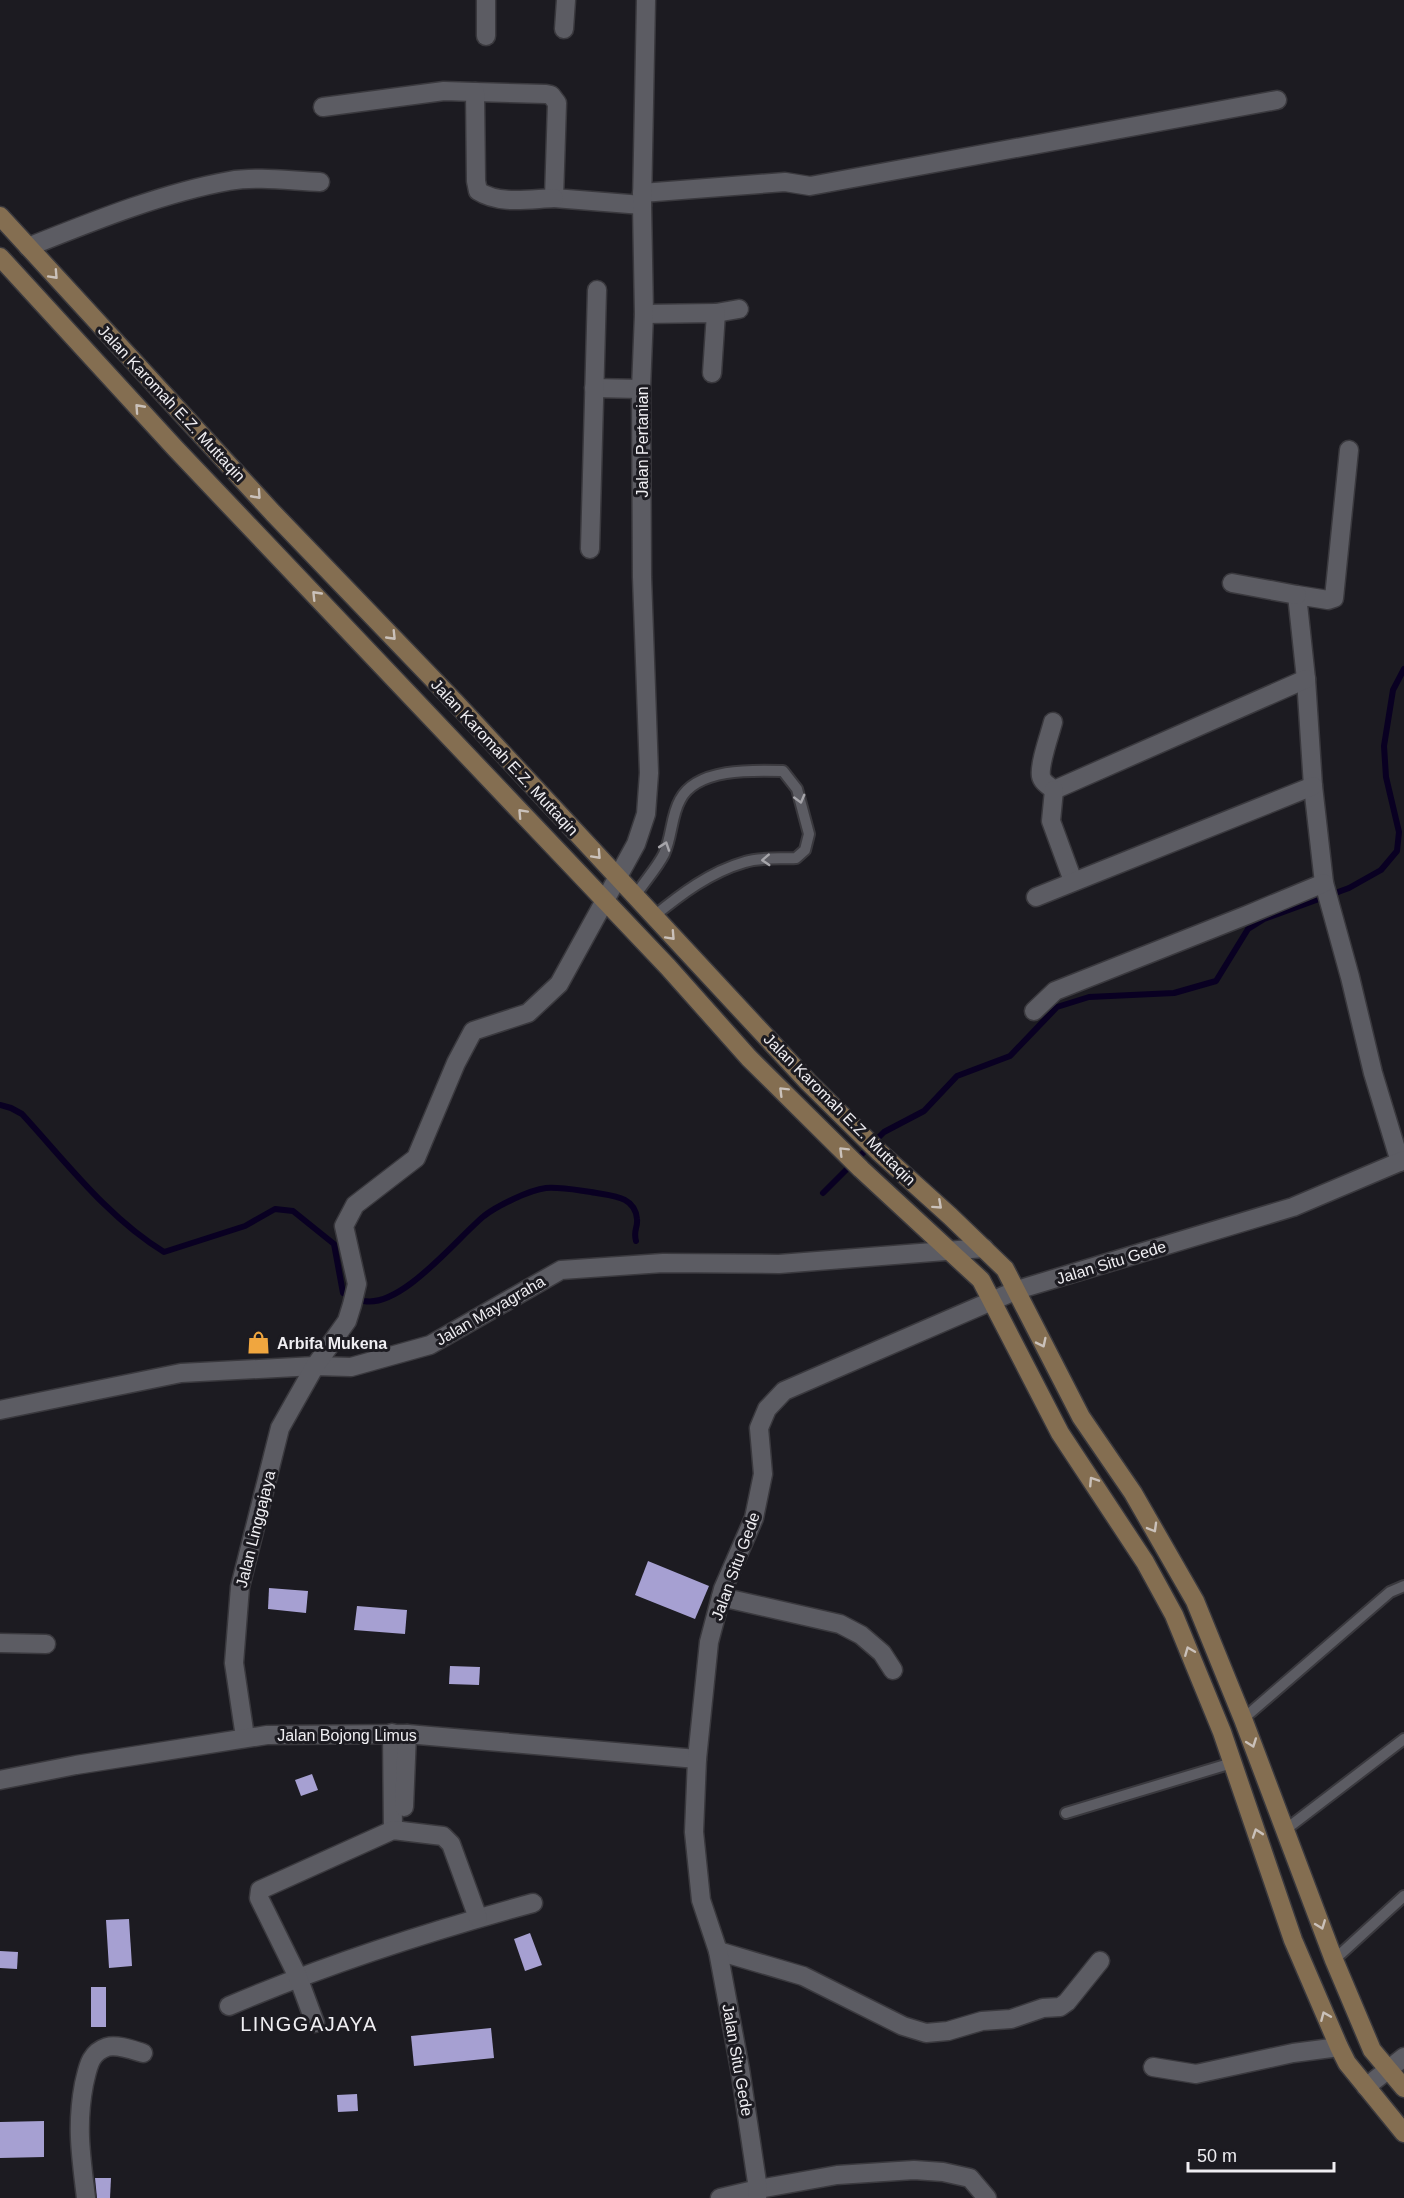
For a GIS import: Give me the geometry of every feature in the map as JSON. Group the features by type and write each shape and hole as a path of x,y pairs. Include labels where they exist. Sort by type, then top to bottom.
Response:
{"street":[{"path":"486,0 486,36"},
{"path":"564,30 566,0"},
{"name":"Jalan Pertanian","path":"357,1284 344,1226 355,1205 416,1158 456,1063 473,1031 528,1013 559,984 586,931 605,902 636,844 646,814 649,773 642,577 644,314 642,199 646,0"},
{"path":"323,107 444,92 546,94 554,98 557,103 554,198"},
{"path":"475,92 478,191 488,197 508,200 642,199 784,182 810,186 1277,100"},
{"path":"28,247 118,213 191,190 231,181 320,182"},
{"name":"Jalan Karomah E.Z. Muttaqin","path":"0,216 280,521 455,702 653,916 843,1116 1005,1269 1081,1417 1133,1493 1195,1601 1243,1719 1334,1960 1372,2050 1404,2088"},
{"name":"Jalan Karomah E.Z. Muttaqin","path":"0,257 168,439 668,967 749,1058 861,1169 981,1280 1060,1433 1145,1562 1174,1615 1232,1763 1290,1930 1339,2047 1347,2063 1404,2133"},
{"path":"590,549 597,290"},
{"path":"644,314 716,313 739,309"},
{"path":"712,373 716,313"},
{"path":"594,388 642,389"},
{"path":"168,439 187,418"},
{"path":"1232,583 1329,600 1334,598 1349,450"},
{"path":"1297,595 1306,679 1313,786 1325,885 1373,1073 1402,1161"},
{"path":"1054,790 1306,679"},
{"path":"1053,722 1044,754 1041,776 1054,790"},
{"path":"1036,897 1313,786"},
{"path":"1054,790 1051,821 1073,881"},
{"path":"1034,1011 1055,992 1325,885"},
{"name":"Jalan Situ Gede","path":"758,2193 740,2069 718,1951 701,1900 694,1832 697,1759 709,1642 720,1597 754,1518 763,1474 759,1428 767,1409 784,1392 1017,1290 1293,1207 1402,1161"},
{"name":"Jalan Mayagraha","path":"0,1410 181,1373 315,1366 351,1367 430,1345 561,1270 663,1263 779,1264 984,1248"},
{"name":"Jalan Linggajaya","path":"245,1737 234,1663 240,1587 280,1428 315,1366 347,1322 357,1284"},
{"path":"720,1597 840,1624 861,1635 882,1653 893,1670"},
{"path":"0,1643 46,1644"},
{"path":"399,1830 400,1733"},
{"name":"Jalan Bojong Limus","path":"0,1780 76,1765 267,1735 400,1733 697,1759"},
{"path":"315,2023 298,1977 259,1898 260,1890 399,1830 443,1836 451,1844 478,1918"},
{"path":"229,2006 298,1977 478,1918 533,1903"},
{"path":"718,1951 803,1976 903,2026 926,2033 948,2031 981,2021 1011,2019 1043,2008 1060,2007 1067,2002 1100,1961"},
{"path":"86,2198 79,2110 89,2060 108,2046 143,2053"},
{"path":"1153,2067 1197,2074 1293,2053 1339,2047"},
{"path":"1366,2087 1404,2057"},
{"path":"720,2198 758,2193 837,2175 914,2170 943,2172 970,2178 987,2198"}],"lane":[{"path":"635,896 664,854 680,798 696,783 710,776 753,770 783,771 797,789 809,834 805,850 796,858 747,861 709,876 680,894 653,916"},
{"path":"1243,1719 1389,1592 1404,1586"},
{"path":"1285,1830 1404,1739"},
{"path":"1066,1813 1232,1763"},
{"path":"1334,1960 1404,1896"}],"building":[{"path":"648,1561 709,1586 695,1619 635,1595"},
{"path":"269,1588 308,1591 306,1613 268,1609"},
{"path":"357,1606 407,1610 405,1634 354,1630"},
{"path":"450,1666 480,1667 479,1685 449,1684"},
{"path":"312,1774 318,1790 301,1796 295,1780"},
{"path":"129,1919 132,1966 109,1968 106,1920"},
{"path":"530,1933 542,1965 525,1971 514,1939"},
{"path":"0,1951 18,1952 17,1969 0,1968"},
{"path":"91,1987 106,1987 106,2027 91,2027"},
{"path":"491,2028 494,2058 414,2066 411,2036"},
{"path":"357,2094 358,2111 338,2112 337,2095"},
{"path":"44,2121 44,2157 0,2158 0,2122"},
{"path":"95,2178 111,2178 110,2198 97,2198"}],"waterway":[{"path":"823,1193 884,1132 924,1111 957,1076 1010,1056 1057,1007 1089,997 1174,993 1216,981 1248,929 1264,919 1349,888 1381,870 1397,851 1399,832 1386,777 1384,746 1393,690 1404,669"},
{"path":"0,1105 22,1114 106,1206 124,1223 164,1252 245,1226 275,1209 293,1211 334,1244 343,1293 364,1301 379,1300 395,1294 428,1269 484,1216 514,1199 539,1189 574,1190 613,1196 627,1201 635,1211 636,1241"}],"place":[{"name":"Arbifa Mukena","path":"259,1343"}],"district":[{"name":"LINGGAJAYA","path":"309,2024"}]}
